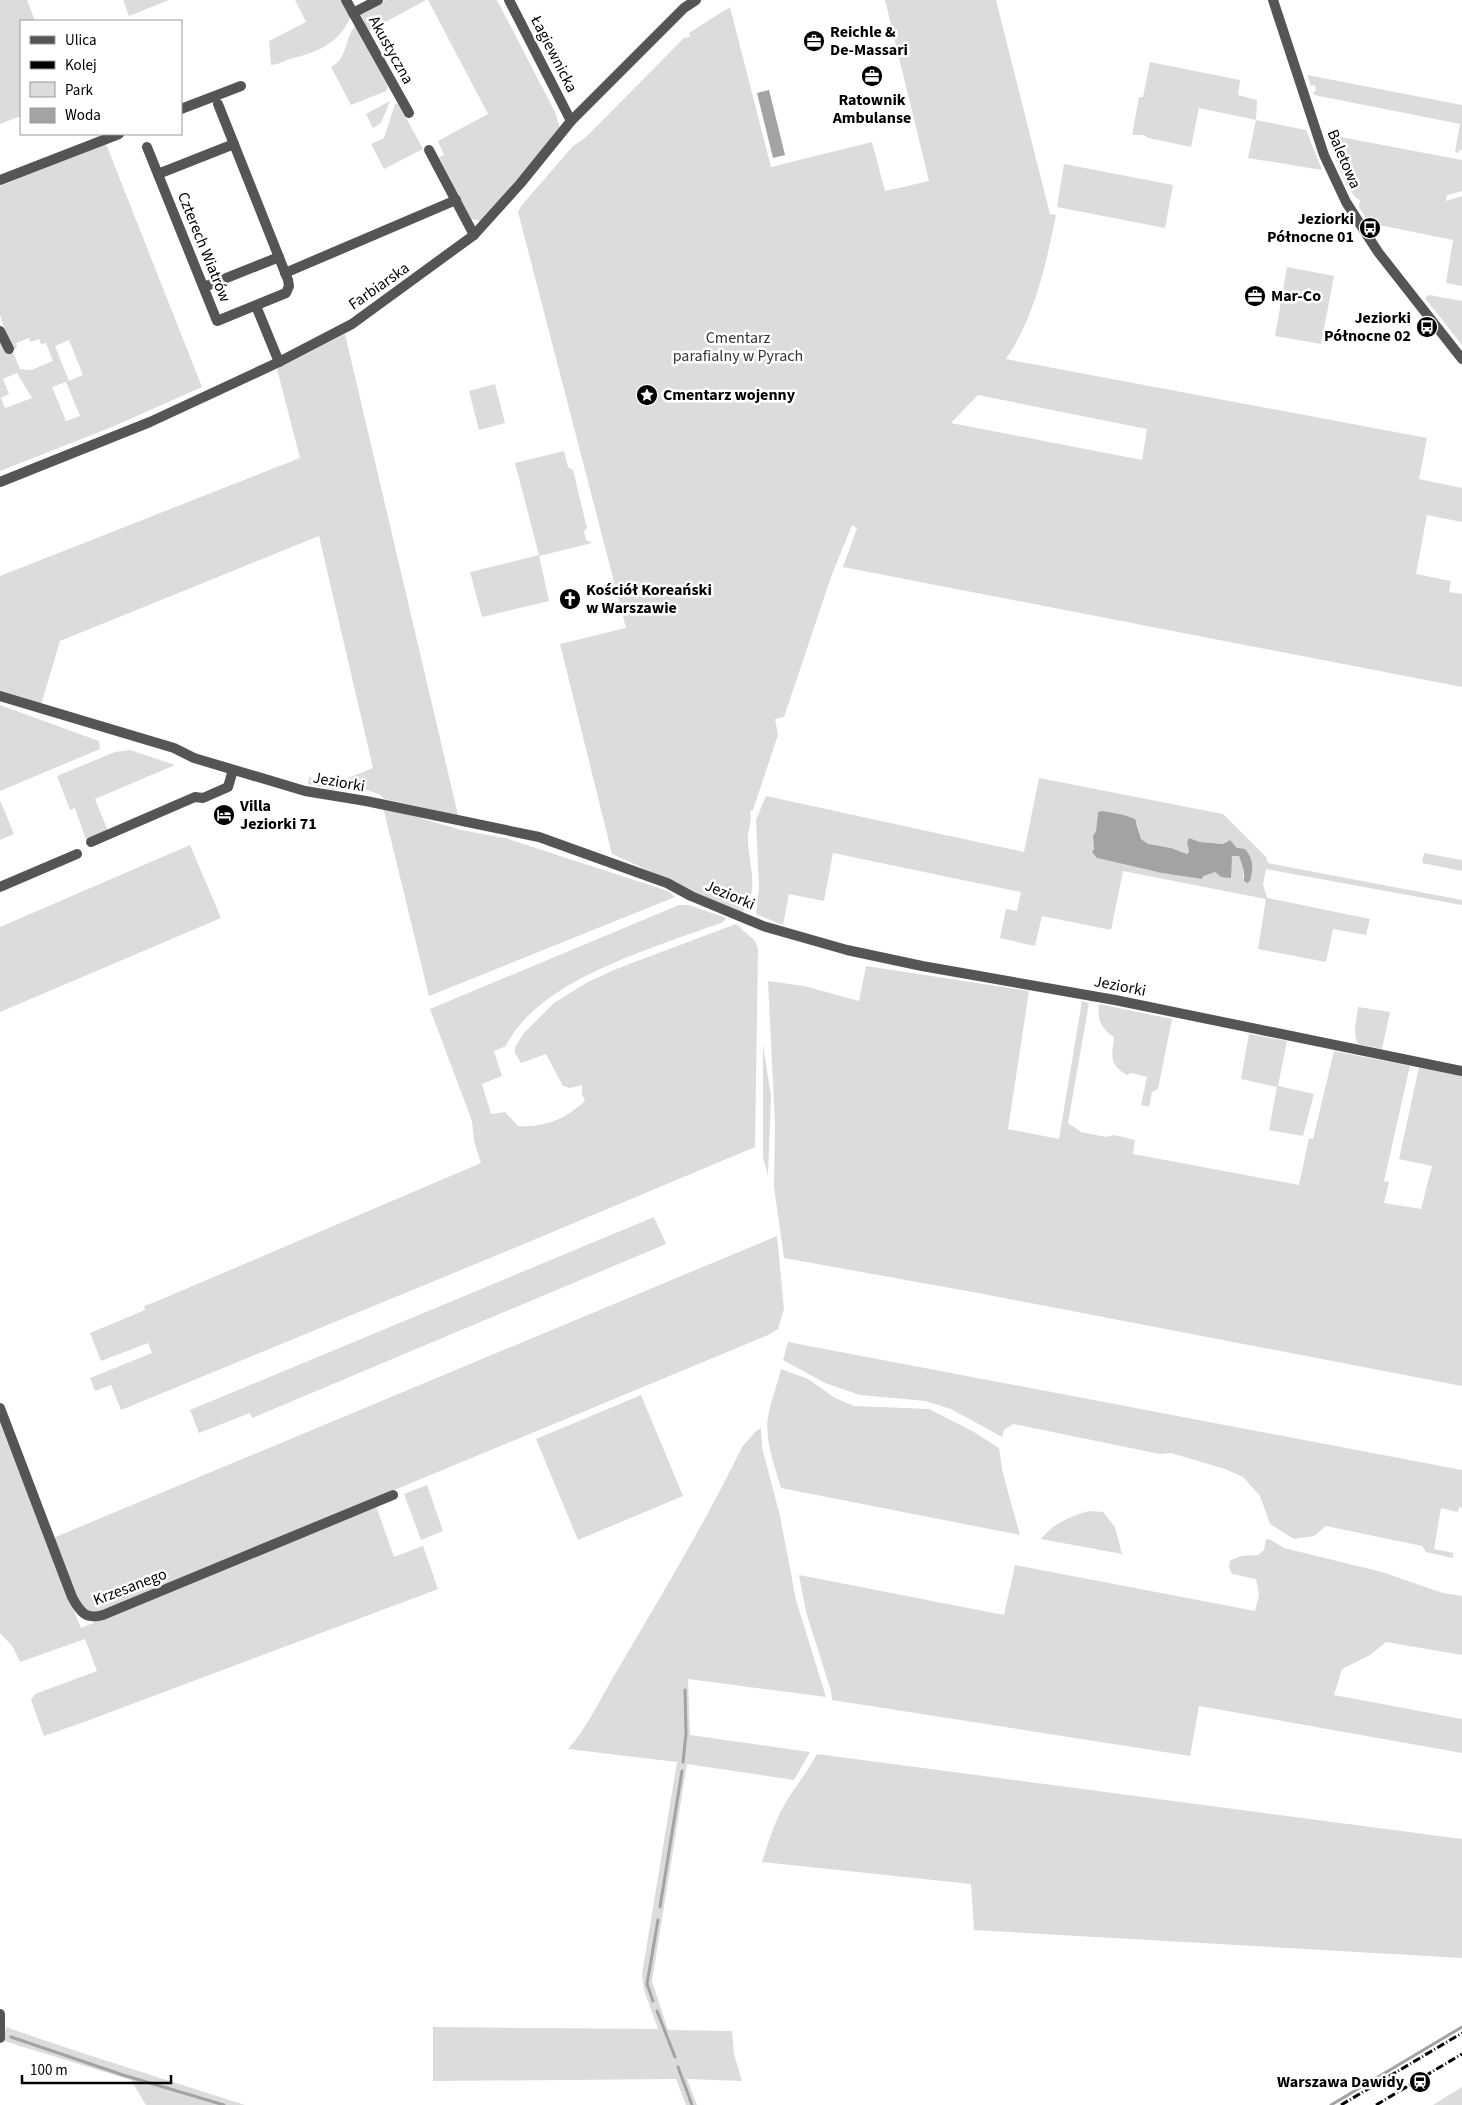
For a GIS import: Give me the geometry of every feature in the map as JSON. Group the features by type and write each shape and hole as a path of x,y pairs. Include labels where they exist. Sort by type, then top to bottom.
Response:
{"street":[{"name":"Akustyczna","path":"346,0 409,114"},
{"path":"354,13 378,0"},
{"name":"Łagiewnicka","path":"509,0 571,122"},
{"name":"Farbiarska","path":"0,482 150,422 279,362 352,324 474,235 520,184 571,122 684,8 696,0"},
{"name":"Baletowa","path":"1273,0 1324,155 1346,202 1378,252 1462,359"},
{"path":"182,109 241,86"},
{"path":"218,104 286,273 456,200"},
{"path":"0,180 116,135"},
{"path":"158,174 234,144"},
{"name":"Czterech Wiatrów","path":"147,147 217,321 286,293 289,286 286,273"},
{"path":"429,150 474,235"},
{"path":"204,287 279,257"},
{"name":"Czterech Wiatrów","path":"256,306 279,362"},
{"path":"0,331 9,349"},
{"name":"Jeziorki","path":"0,696 174,748 194,758 305,791 366,801 539,837 667,882 691,896 763,926 847,950 922,966 1115,1000 1462,1071"},
{"path":"91,842 195,797 203,798 228,787 233,770"},
{"path":"0,887 77,854"},
{"name":"Krzesanego","path":"0,1408 72,1597 79,1610 91,1617 104,1615 393,1495"},
{"path":"0,2014 0,2038"}],"green space":[{"path":"0,0 27,0 35,20 20,20 20,116 0,124"},
{"path":"123,0 169,0 129,16"},
{"path":"295,0 342,0 351,15 341,33 327,45 309,54 271,65 269,41 306,22"},
{"path":"386,0 426,0 369,31 361,15"},
{"path":"428,0 496,0 556,114 560,129 503,198 481,221 471,219 439,157 444,155 438,141 488,114"},
{"name":"Cmentarz parafialny w Pyrach","path":"885,0 996,0 1050,214 1056,215 1048,253 1032,308 1016,343 1006,359 1427,438 1419,479 1462,488 1462,522 1427,515 1416,574 1451,581 1449,592 1462,594 1462,687 843,567 857,528 852,525 831,577 784,717 775,719 778,735 753,810 750,811 751,819 748,842 752,887 751,896 742,912 612,854 560,644 626,628 518,212 573,146 585,138 684,38 690,37 689,33 730,7 771,167 872,142 885,191 929,181","holes":["978,395 1147,429 1142,460 951,423"]},
{"path":"356,25 388,87 386,91 351,105 331,67 343,54 349,36"},
{"path":"1150,62 1240,80 1238,95 1257,100 1256,120 1199,108 1191,147 1148,138 1144,135 1132,135 1139,97 1143,97"},
{"path":"1307,75 1462,105 1462,150 1459,150 1459,153 1455,152 1460,124 1314,95 1313,92 1316,91 1315,85 1311,86"},
{"path":"390,101 381,123 373,128 366,114"},
{"path":"398,103 423,149 384,169 371,144 384,138 395,104"},
{"path":"1256,120 1306,130 1322,170 1248,158"},
{"path":"1335,136 1462,160 1462,191 1447,195 1446,201 1462,196 1462,286 1446,283 1453,240 1369,223 1359,207 1360,200 1350,190 1345,181 1327,137"},
{"path":"106,144 202,387 112,427 0,471 0,337 11,348 0,315 0,186","holes":["29,338 31,342 39,339 41,344 46,343 53,361 31,370 20,369 12,350 17,348 16,343","69,340 83,375 69,381 55,346","17,373 32,398 5,408 1,398 9,394 3,379","66,382 80,416 66,421 52,387"]},
{"path":"1064,164 1173,185 1165,228 1057,207"},
{"path":"1287,267 1334,276 1321,344 1275,336"},
{"path":"1429,295 1462,301 1462,345 1425,298"},
{"path":"345,334 458,815 385,799 379,794 353,786 334,790 308,784 309,777 338,782 373,768 319,536 60,641 41,705 0,692 0,576 300,458 277,369"},
{"path":"495,384 505,423 479,430 469,391"},
{"path":"564,451 568,467 573,470 587,528 584,531 586,540 592,543 539,556 549,601 482,617 470,572 539,555 515,463"},
{"path":"0,705 99,741 100,749 0,791"},
{"path":"130,750 175,765 95,799 108,831 86,840 75,808 70,810 57,776 115,752"},
{"path":"1039,778 1223,814 1266,857 1268,863 1462,900 1462,905 1266,869 1263,884 1267,898 1370,919 1366,935 1333,929 1326,962 1258,949 1266,899 1123,871 1111,930 1042,916 1035,946 1000,938 1006,909 1017,911 1021,892 833,853 824,901 789,894 783,925 756,914 759,887 756,820 766,796 1024,852","holes":["1098,812 1137,823 1141,839 1148,845 1171,848 1187,854 1189,852 1187,842 1189,838 1200,842 1224,844 1227,841 1233,844 1240,852 1247,883 1243,877 1244,871 1239,856 1232,855 1231,863 1219,875 1215,872 1200,879 1162,873 1097,858 1092,852 1094,849 1093,836 1096,831"]},
{"path":"0,800 14,834 0,840"},
{"path":"383,807 461,830 505,838 668,891 675,897 429,996"},
{"path":"190,845 221,918 0,1012 0,927"},
{"path":"1424,853 1462,860 1462,871 1422,863"},
{"path":"679,905 689,905 726,918 723,922 602,968 571,984 544,1002 522,1022 506,1046 494,1051 502,1076 482,1084 491,1114 505,1112 518,1126 546,1124 570,1113 585,1101 582,1094 582,1085 570,1088 563,1086 546,1054 521,1063 515,1053 515,1047 524,1033 554,1003 586,983 616,969 736,924 755,941 758,949 755,1147 121,1410 111,1385 95,1391 90,1378 152,1353 148,1343 101,1361 90,1333 145,1310 144,1306 481,1163 474,1141 472,1121 430,1009"},
{"path":"866,966 1029,991 1008,1129 1059,1139 1082,1001 1089,1003 1068,1123 1081,1132 1106,1137 1114,1135 1135,1140 1133,1154 1299,1185 1309,1138 1313,1139 1334,1051 1410,1066 1384,1181 1389,1182 1384,1203 1421,1209 1432,1166 1399,1159 1419,1067 1462,1076 1462,1386 978,1293 784,1258 774,1187 775,1124 768,981 804,986 859,1001"},
{"path":"1099,1004 1172,1019 1158,1089 1152,1092 1149,1107 1141,1105 1147,1077 1132,1073 1127,1075 1116,1067 1114,1063 1112,1054 1114,1037 1106,1031 1101,1023"},
{"path":"1358,1007 1390,1012 1382,1049 1358,1044 1355,1031"},
{"path":"1249,1034 1287,1041 1278,1086 1314,1094 1303,1136 1269,1130 1277,1087 1241,1079"},
{"path":"763,1044 771,1096 768,1176 763,1157"},
{"path":"654,1217 666,1244 252,1418 250,1413 199,1433 190,1410"},
{"path":"777,1236 784,1309 778,1329 768,1335 103,1611 94,1613 81,1606 53,1538"},
{"path":"788,1342 1462,1470 1462,1508 1459,1507 1458,1512 1441,1508 1434,1549 1454,1553 1452,1558 1426,1552 1422,1546 1326,1526 1314,1536 1294,1539 1270,1524 1260,1496 1243,1477 1225,1469 1171,1453 1160,1454 1013,1424 1004,1430 1002,1437 951,1409 925,1401 860,1395 825,1383 783,1360"},
{"path":"781,1369 808,1379 835,1398 854,1406 929,1409 974,1432 999,1448 1003,1474 1020,1535 781,1488 770,1450 767,1431 769,1411"},
{"path":"641,1395 683,1496 578,1540 536,1439"},
{"path":"0,1424 81,1628 376,1506 394,1557 423,1546 438,1589 44,1736 31,1700 35,1694 97,1671 85,1639 20,1662 13,1647 0,1633"},
{"path":"761,1428 762,1447 780,1516 796,1600 826,1697 688,1679 690,1735 810,1752 794,1780 687,1764 652,1981 668,2030 732,2031 734,2054 742,2081 687,2079 697,2105 686,2105 676,2079 433,2081 433,2027 658,2029 644,1990 642,1974 677,1762 568,1749 588,1721 666,1587 742,1447"},
{"path":"427,1485 443,1531 421,1540 404,1494"},
{"path":"1089,1511 1103,1512 1115,1527 1122,1554 1041,1539 1062,1521"},
{"path":"1266,1539 1284,1548 1382,1572 1443,1593 1462,1596 1462,1655 1386,1642 1370,1655 1342,1669 1334,1695 1462,1719 1462,1753 1199,1706 1190,1756 832,1700 831,1691 806,1612 799,1575 1004,1615 1015,1565 1255,1611 1259,1595 1256,1579 1232,1574 1229,1567 1230,1561 1237,1557 1258,1555 1264,1550"},
{"path":"817,1754 1462,1839 1462,1958 974,1930 971,1884 762,1862 783,1807"},
{"path":"6,2027 245,2105 146,2105 131,2080 4,2041"},
{"path":"1462,2087 1462,2105 1433,2105"}],"water":[{"path":"769,90 785,155 773,158 757,93"},
{"path":"1102,811 1135,819 1141,839 1148,844 1171,848 1187,854 1189,852 1187,842 1189,838 1200,842 1223,844 1230,840 1237,848 1245,849 1250,856 1252,872 1250,881 1247,883 1244,881 1244,871 1239,856 1232,856 1231,878 1221,877 1215,872 1201,879 1162,873 1097,858 1092,852 1094,849 1093,836 1096,831 1098,812"}],"waterway":[{"path":"683,1762 686,1734 685,1690"},
{"path":"660,1907 682,1771"},
{"path":"653,2001 647,1984 658,1920"},
{"path":"657,2011 675,2057"},
{"path":"1331,2105 1462,2027"},
{"path":"11,2037 123,2075 224,2105"},
{"path":"678,2067 692,2105"}],"railway":[{"path":"1341,2105 1462,2033"},
{"path":"1376,2105 1462,2054"}],"place":[{"name":"Reichle & De-Massari","path":"814,41"},
{"name":"Ratownik Ambulanse","path":"872,76"},
{"name":"Jeziorki Północne 01","path":"1370,228"},
{"name":"Mar-Co","path":"1255,296"},
{"name":"Jeziorki Północne 02","path":"1427,327"},
{"name":"Cmentarz wojenny","path":"647,395"},
{"name":"Kościół Koreański w Warszawie","path":"570,599"},
{"name":"Villa Jeziorki 71","path":"224,815"},
{"name":"Warszawa Dawidy","path":"1420,2082"}]}
